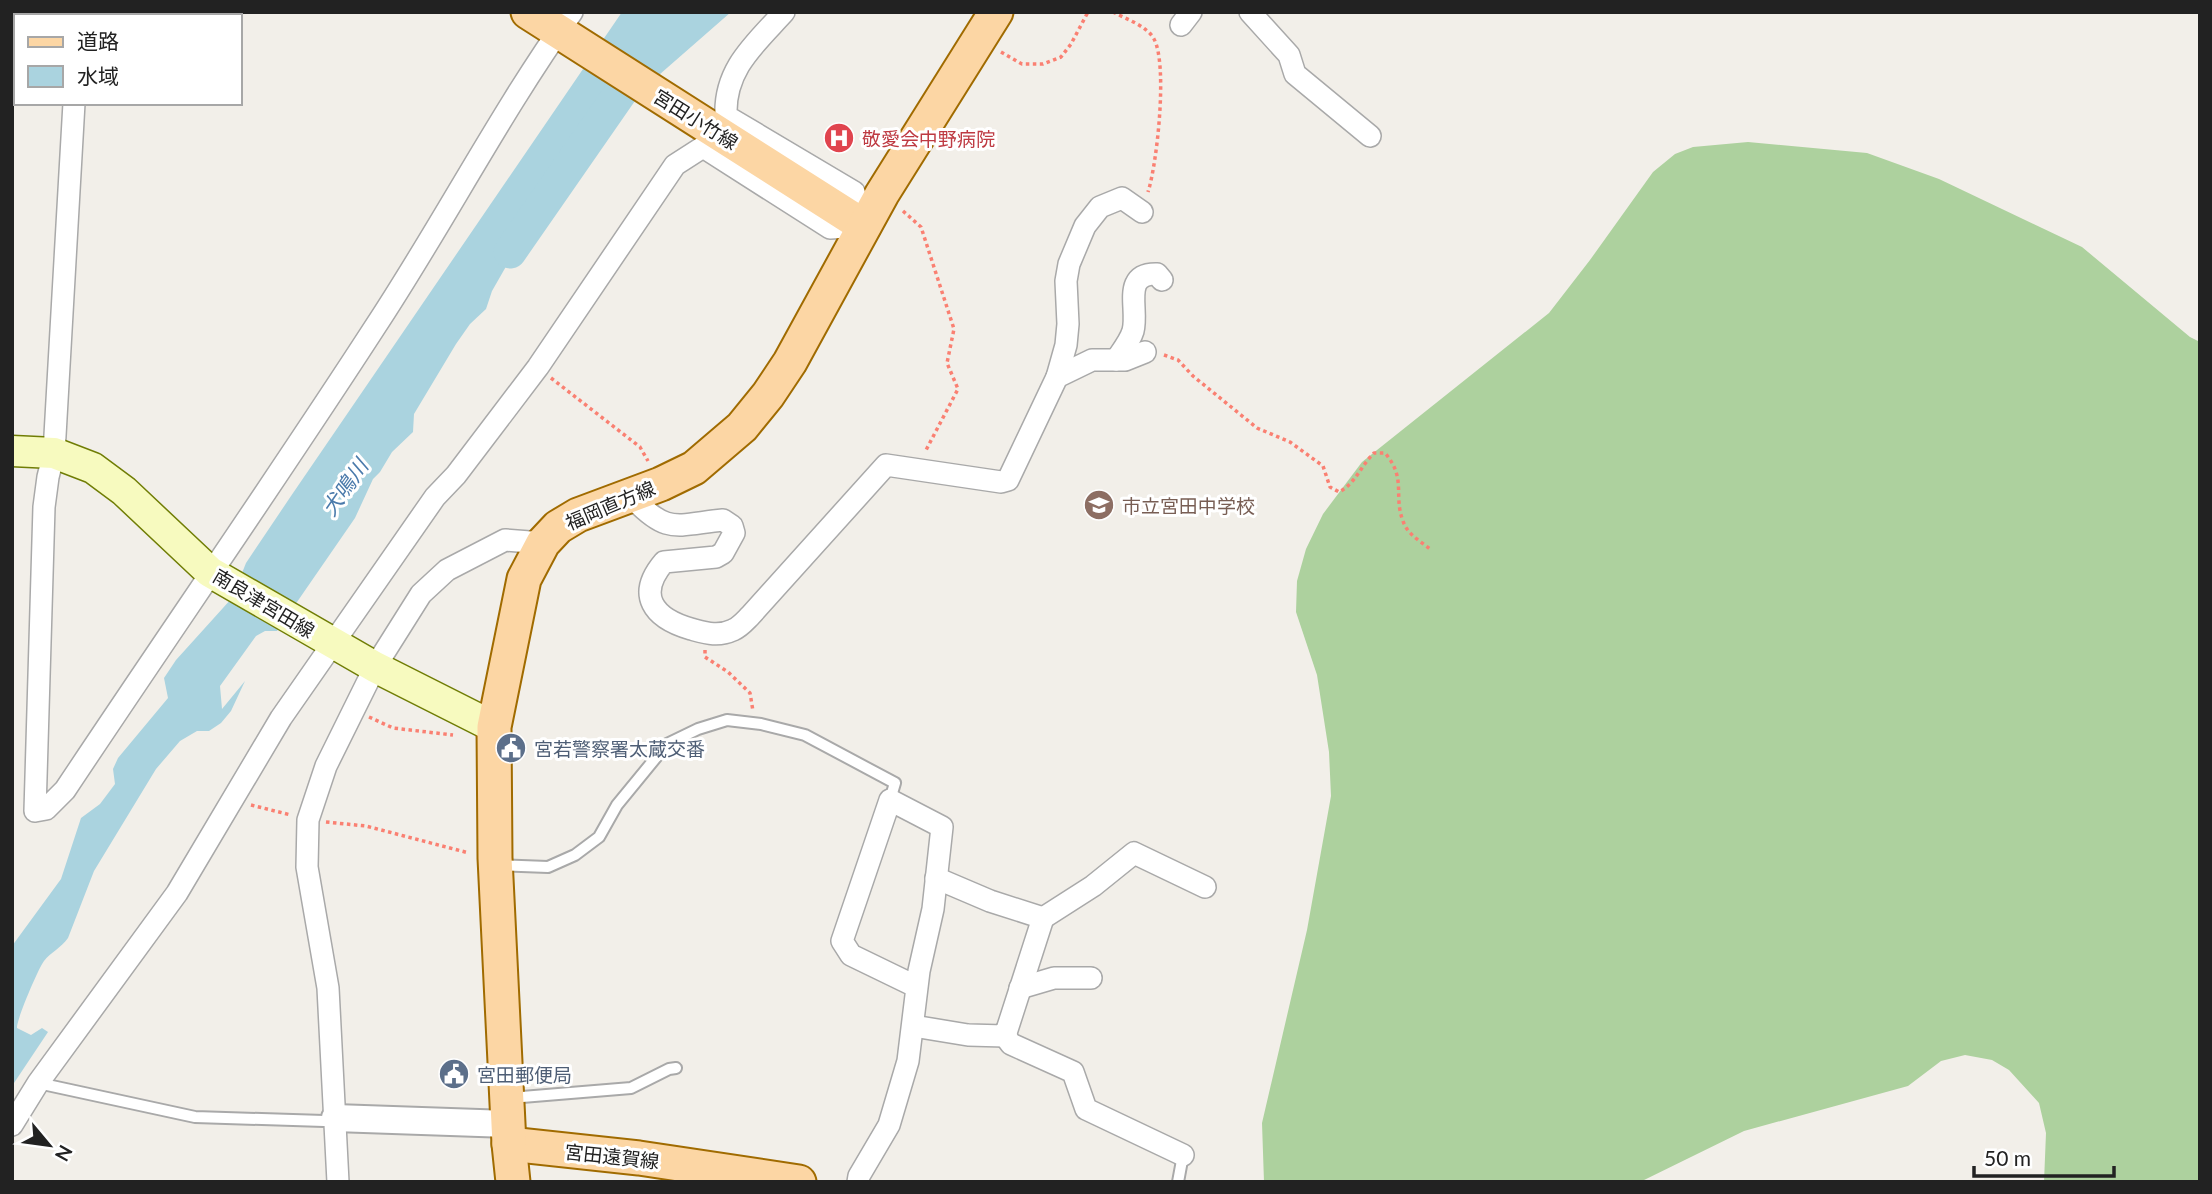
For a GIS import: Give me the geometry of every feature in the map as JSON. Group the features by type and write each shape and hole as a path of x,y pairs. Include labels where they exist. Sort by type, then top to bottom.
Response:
{"main road":[{"name":"宮田小竹線","path":"528,12 565,22 851,218"},
{"name":"福岡直方線","path":"513,1182 495,862 494,727 524,579 542,543 558,527 578,515 646,490 694,468 742,427 768,395 789,362 851,218 882,194 987,26"},
{"name":"南良津宮田線","path":"12,451 48,453 79,461 105,476 210,572 374,667 494,727"},
{"name":"宮田遠賀線","path":"508,1122 639,1158 799,1182"}],"street":[{"path":"12,1125 37,1083 177,893 281,718 435,497 456,475 538,366 674,165 703,147 830,228 851,218 855,192 726,116 725,99 741,59 784,12"},
{"path":"1250,12 1289,55 1295,74 1370,136"},
{"path":"74,105 44,507 35,811 46,809 65,790 210,572 243,528 377,324 565,22"},
{"path":"646,490 648,514 667,525 686,526 723,520 732,526 734,533 723,553 716,557 664,562 653,575 649,587 657,612 668,620 714,635 736,629 750,616 886,465 1001,482 1008,480 1057,377 1066,345 1066,281 1069,264 1086,226 1100,207 1122,198 1142,212"},
{"path":"1116,360 1133,330 1134,288 1138,278 1157,274 1162,280"},
{"path":"1057,377 1091,360 1125,360 1145,352"},
{"path":"338,1182 328,988 307,867 308,820 326,765 374,667 421,594 447,570 505,540 542,543"},
{"path":"858,1182 889,1125 908,1061 917,987 933,909 942,827 890,800 842,941 851,955 917,987"},
{"path":"1005,1035 1043,918 1093,886 1134,853 1205,887"},
{"path":"936,878 990,901 1043,918"},
{"path":"1020,988 1054,978 1091,978"},
{"path":"912,1026 968,1035 1005,1035"},
{"path":"1005,1035 1011,1044 1073,1072 1086,1109 1183,1156"},
{"path":"335,1118 508,1122"}],"lane":[{"path":"495,862 548,867 575,855 598,837 617,805 667,744 698,729 727,720 756,723 805,735 895,783 890,800"},
{"path":"508,1122 631,1088 668,1069 676,1068"},
{"path":"37,1083 195,1117 324,1121 335,1118"},
{"path":"1178,1182 1183,1156"}],"path":[{"path":"987,26 1022,64 1043,64 1062,57 1072,44 1088,12"},
{"path":"1113,12 1148,32 1155,40 1159,59 1157,151 1151,185 1142,212"},
{"path":"882,194 921,227 954,329 947,363 958,388 916,469"},
{"path":"1145,352 1178,360 1193,376 1257,428 1290,442 1323,466 1330,487 1339,492 1350,486 1365,461 1374,453 1385,453 1394,464 1399,483 1398,502 1403,523 1415,538 1430,548"},
{"path":"538,366 640,447 646,490"},
{"path":"707,633 705,657 728,672 750,694 756,723"},
{"path":"354,710 393,728 456,735"},
{"path":"232,800 308,820 366,826 495,862"}],"green space":[{"path":"1748,142 1867,153 1939,179 2082,247 2190,337 2200,342 2200,1182 2044,1182 2046,1133 2039,1103 2009,1070 1992,1060 1965,1055 1941,1061 1908,1086 1744,1131 1640,1182 1264,1182 1262,1123 1307,930 1331,796 1329,752 1317,675 1296,612 1297,581 1306,549 1323,514 1362,462 1549,313 1653,172 1675,154 1693,147"}],"water":[{"path":"622,12 731,12 572,151 492,291 486,309 470,324 456,344 414,414 413,432 392,452 373,479 355,518 277,631 265,631 256,636 220,686 222,709 245,681 231,711 221,723 209,731 197,731 180,741 156,769 94,871 68,938 44,961 33,984 17,1028 31,1035 42,1028 48,1032 12,1086 12,946 61,879 81,818 100,804 115,784 113,769 118,758 168,698 164,678 176,660 232,598 246,563"}],"waterway":[{"name":"犬鳴川","path":"510,252 621,92"}],"place":[{"name":"敬愛会中野病院","path":"839,138"},
{"name":"市立宮田中学校","path":"1099,505"},
{"name":"宮若警察署太蔵交番","path":"511,748"},
{"name":"宮田郵便局","path":"454,1074"}]}
